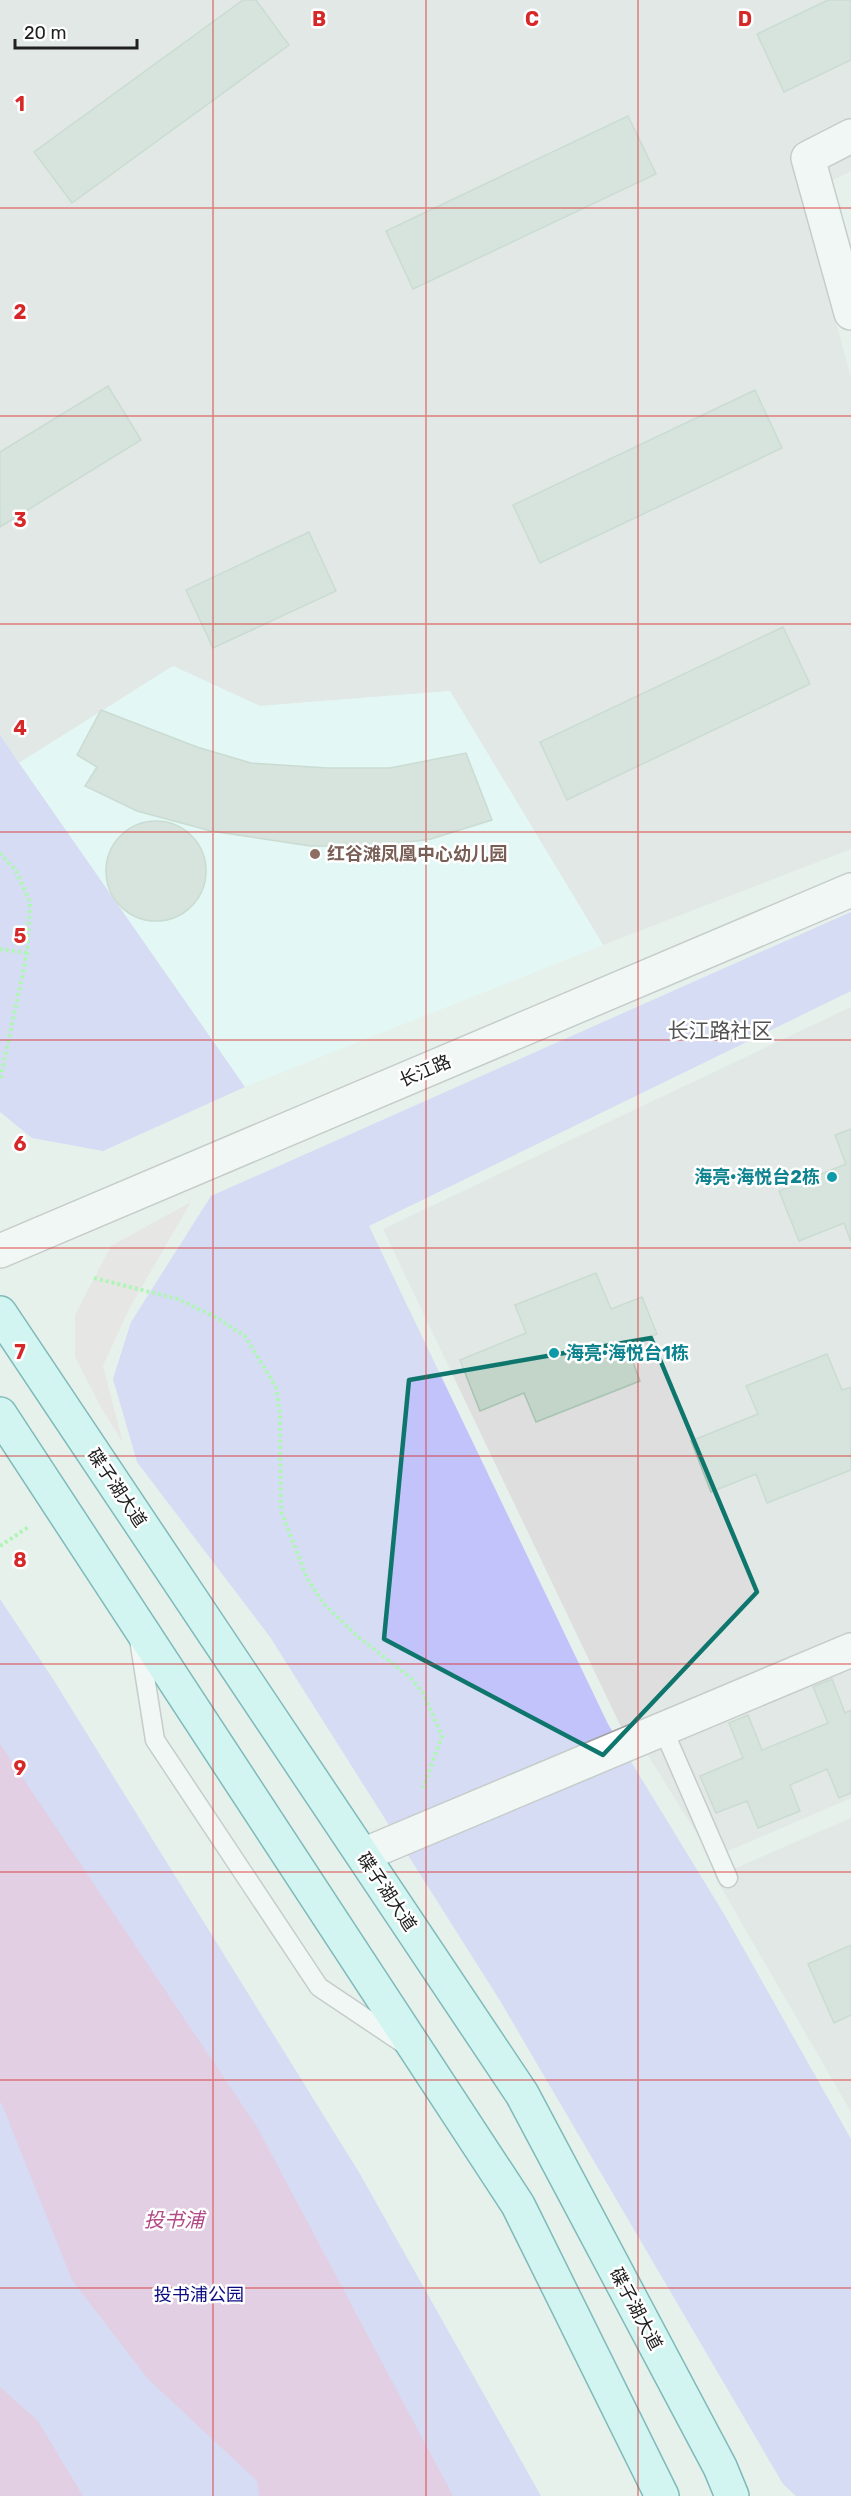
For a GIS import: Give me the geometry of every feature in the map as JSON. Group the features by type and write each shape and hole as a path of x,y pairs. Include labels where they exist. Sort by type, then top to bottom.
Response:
{"main road":[{"name":"碟子湖大道","path":"0,1313 522,2094 720,2467 732,2496"},
{"path":"0,1414 518,2205 662,2496"}],"street":[{"path":"851,136 808,158 851,313"},
{"name":"长江路","path":"0,1251 851,890"},
{"path":"363,1855 851,1650"}],"lane":[{"path":"136,1622 155,1740 319,1987 419,2054"},
{"path":"663,1729 728,1878"}],"path":[{"path":"0,853 16,871 30,902 27,953 0,1082"},
{"path":"0,949 27,953"},
{"path":"94,1278 178,1299 217,1318 245,1336 263,1363 276,1387 280,1414 281,1511 307,1578 323,1603 340,1620 410,1677 423,1692 442,1736 403,1838"}],"highlighted area":[{"path":"651,1338 757,1592 603,1755 384,1639 409,1380"}],"shaded area":[{"path":"0,0 851,0 851,171 801,196 851,377 851,849 603,945 450,691 260,706 173,666 19,763 0,735"},
{"name":"红谷滩凤凰中心幼儿园","path":"173,666 260,706 450,691 603,945 245,1087 19,763"},
{"path":"851,1007 851,1633 622,1729 383,1229"},
{"path":"191,1202 129,1309 103,1366 123,1443 75,1357 75,1315 111,1246"},
{"path":"851,1659 851,1798 712,1858 644,1749"},
{"path":"851,1818 851,2112 715,1877"}],"green space":[{"path":"0,735 245,1087 103,1151 32,1138 0,1112"},
{"path":"851,912 851,991 369,1226 608,1724 724,1914 851,2139 851,2496 796,2496 783,2484 499,1999 270,1637 137,1462 113,1379 131,1322 211,1196"},
{"name":"投书浦公园","path":"0,1599 53,1679 360,2174 541,2496 0,2496"}],"water":[{"name":"投书浦","path":"0,1744 257,2127 453,2496 259,2496 257,2481 148,2379 72,2280 1,2102 0,2104"},
{"path":"0,2387 38,2421 83,2496 0,2496"}],"building":[{"path":"243,0 256,0 289,45 72,203 34,152"},
{"path":"828,0 851,0 851,60 784,92 757,34"},
{"path":"628,116 656,174 413,289 386,231"},
{"path":"108,386 141,440 0,527 0,452"},
{"path":"755,390 782,448 540,563 513,505"},
{"path":"309,532 336,591 213,648 186,590"},
{"path":"783,627 810,684 567,800 540,742"},
{"path":"101,710 197,747 251,763 327,768 390,768 466,753 492,820 431,839 378,846 310,846 211,831 137,811 85,786 97,767 77,755"},
{"path":"156,821 184,829 198,843 206,871 198,899 184,913 156,921 128,913 114,899 106,871 114,843 128,829"},
{"name":"海亮·海悦台2栋","path":"851,1129 851,1242 844,1223 799,1241 779,1191 846,1164 835,1135"},
{"name":"海亮·海悦台1栋","path":"596,1273 611,1309 642,1297 657,1334 627,1346 640,1381 536,1422 524,1393 480,1411 460,1360 526,1333 515,1305"},
{"path":"827,1354 842,1390 851,1387 851,1470 767,1503 756,1474 711,1492 691,1441 758,1414 746,1386"},
{"path":"832,1679 845,1713 851,1710 851,1793 839,1798 827,1769 790,1785 800,1811 758,1828 747,1801 716,1813 700,1776 743,1758 729,1723 748,1715 762,1750 828,1723 813,1687"},
{"path":"851,1945 851,2015 834,2023 808,1964"}],"place":[{"name":"红谷滩凤凰中心幼儿园","path":"315,854"},
{"name":"海亮·海悦台2栋","path":"832,1177"},
{"name":"海亮·海悦台1栋","path":"554,1353"}],"district":[{"name":"长江路社区","path":"720,1031"}]}
